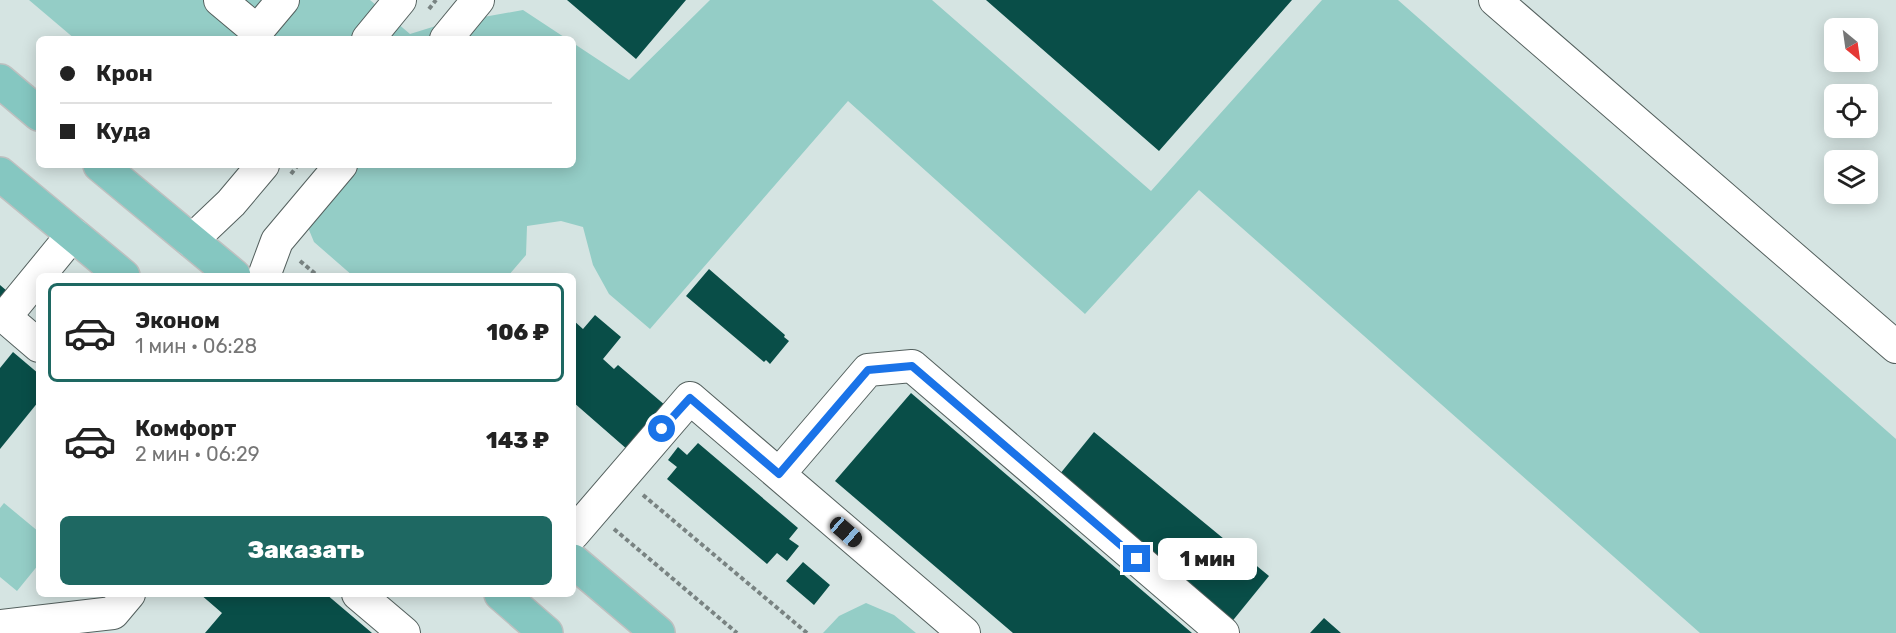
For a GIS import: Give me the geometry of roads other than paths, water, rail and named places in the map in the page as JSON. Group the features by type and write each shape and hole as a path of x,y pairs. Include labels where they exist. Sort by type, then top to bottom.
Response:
{"main road":[{"path":"0,81 36,111"},
{"path":"104,168 230,273"},
{"path":"0,174 119,273"},
{"path":"576,564 658,633"},
{"path":"504,597 546,633"}],"lane":[{"path":"220,0 257,31 283,0"},
{"path":"370,36 400,0"},
{"path":"448,36 478,0"},
{"path":"1495,0 1896,347"},
{"path":"191,241 231,203 260,168"},
{"path":"265,273 277,241 338,168"},
{"path":"41,273 73,234"},
{"path":"36,279 5,317 36,343"},
{"path":"779,474 868,370 912,366 1223,633"},
{"path":"576,531 690,398 964,633"},
{"path":"0,626 113,613 126,597"},
{"path":"362,597 404,633"}]}
